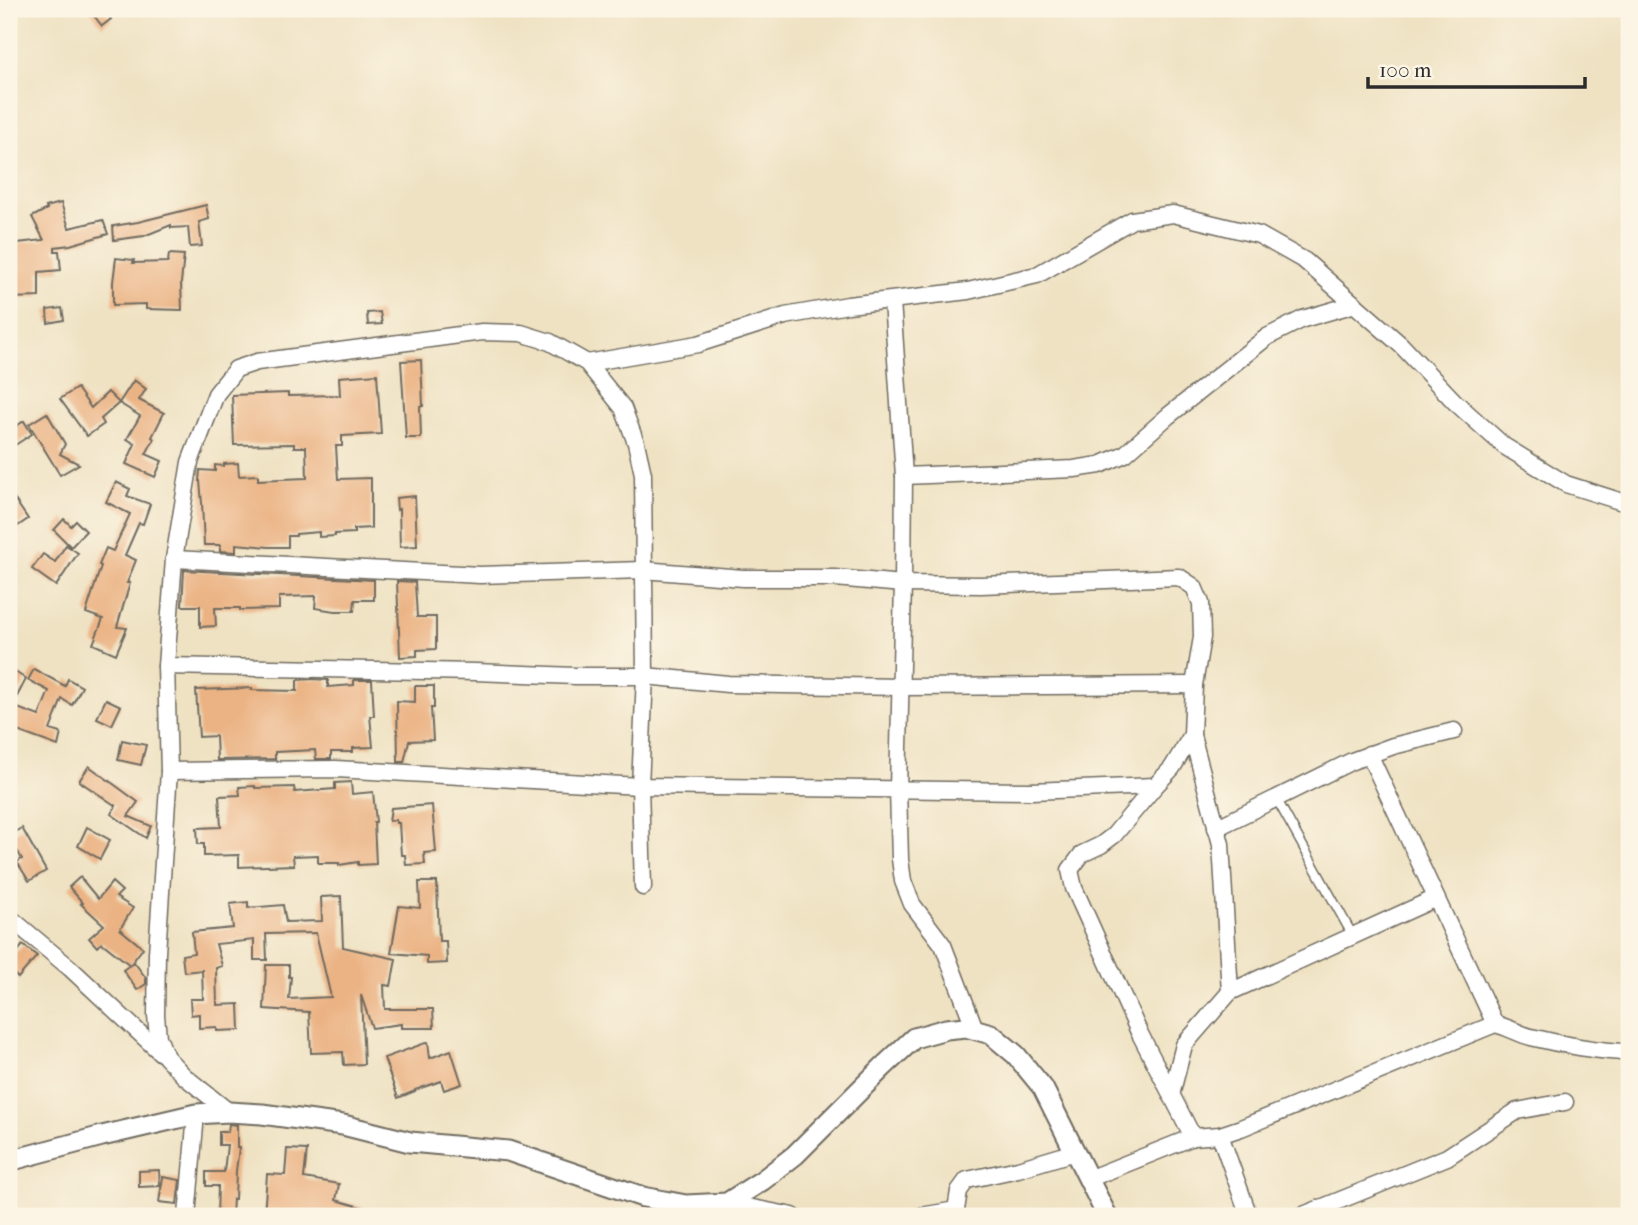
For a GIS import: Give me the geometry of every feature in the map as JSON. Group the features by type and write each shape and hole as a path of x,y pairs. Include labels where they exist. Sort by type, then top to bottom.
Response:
{"street":[{"path":"587,363 698,344 785,316 968,291 1037,275 1132,220 1173,214 1259,234 1305,261 1401,345 1455,402 1504,446 1566,484 1629,504"},
{"path":"892,301 904,476 898,789 900,859 903,881 912,904 943,945 975,1029"},
{"path":"904,476 1074,469 1100,465 1125,454 1267,337 1303,319 1355,304"},
{"path":"166,1057 158,1037 156,1015 157,953 169,771 166,666 174,559 190,462 216,394 236,369 257,362 482,332 521,333 550,342 587,363 623,408 636,443 643,474 645,676 640,786 643,887"},
{"path":"174,559 480,575 643,570 743,578 835,578 903,584 981,585 1179,577 1194,587 1201,603 1202,637 1194,685 1192,735 1221,844 1230,992"},
{"path":"166,666 645,676 728,684 901,687 1194,685"},
{"path":"1216,828 1369,754 1454,731"},
{"path":"1192,735 1172,768 1114,835 1082,854 1070,870 1074,888 1139,1032 1193,1137"},
{"path":"1369,754 1495,1024"},
{"path":"169,771 336,769 640,786 1031,791 1155,786"},
{"path":"1171,1095 1184,1045 1230,992 1436,898"},
{"path":"9,918 71,968 184,1076 229,1112"},
{"path":"1088,1179 1193,1137 1220,1135 1241,1128 1495,1024 1528,1037 1629,1052"},
{"path":"727,1203 795,1155 914,1038 946,1029 966,1027 991,1034 1016,1055 1043,1088 1107,1216"},
{"path":"1301,1216 1447,1157 1517,1111 1565,1102"},
{"path":"9,1161 196,1114 262,1114 343,1125 410,1142 508,1151 643,1197 686,1205 727,1203 793,1216"},
{"path":"187,1216 196,1114"},
{"path":"1220,1135 1249,1216"},
{"path":"921,1216 955,1213 959,1191 967,1180 1018,1170 1075,1152"}],"lane":[{"path":"1276,798 1353,936"}],"building":[{"path":"89,9 103,9 111,19 102,26"},
{"path":"61,203 69,228 103,220 108,234 55,247 55,251 59,251 61,270 39,272 39,297 10,298 9,244 44,240 32,217 47,209 46,207"},
{"path":"206,205 209,219 199,222 202,246 190,247 188,227 171,228 171,225 144,236 114,240 113,226"},
{"path":"169,254 184,255 182,310 146,309 146,304 113,305 116,258 134,260 133,263 168,262"},
{"path":"62,308 64,320 48,323 47,310"},
{"path":"380,312 382,324 368,325 367,313"},
{"path":"421,360 421,438 406,438 401,361"},
{"path":"377,374 381,434 342,436 342,446 336,446 338,479 371,478 371,528 354,529 354,533 335,536 319,537 319,532 296,534 288,536 288,547 236,544 236,552 220,551 220,545 204,545 200,470 215,471 215,465 238,463 239,476 258,475 258,480 307,478 306,447 294,447 294,444 234,445 232,395 340,395 339,377"},
{"path":"134,380 146,389 139,400 164,413 146,454 162,461 155,477 126,464 135,444 127,439 140,416 119,403"},
{"path":"77,388 91,408 108,392 119,403 101,419 104,424 87,436 60,399"},
{"path":"47,413 65,444 60,454 79,464 60,475 29,424"},
{"path":"24,421 32,434 9,449 9,431"},
{"path":"116,482 130,489 127,496 150,504 143,524 139,523 125,555 136,560 127,583 130,583 117,627 127,628 116,654 93,644 103,619 86,613 106,548 113,551 130,514 106,502"},
{"path":"9,491 28,519 9,532"},
{"path":"415,496 417,546 400,547 396,498"},
{"path":"64,519 71,526 76,521 86,531 71,547 54,530"},
{"path":"66,545 78,553 56,586 32,569 43,554 55,562"},
{"path":"184,570 374,580 374,600 355,600 354,611 335,611 315,608 316,596 279,597 279,609 215,608 216,626 200,627 200,606 182,606"},
{"path":"397,581 415,582 417,617 436,617 436,649 417,650 417,656 400,657"},
{"path":"9,668 26,679 12,706 39,716 49,691 28,680 34,669 65,686 68,679 82,687 72,705 62,699 50,730 61,733 58,746 9,728"},
{"path":"297,680 328,680 328,687 354,685 354,680 372,680 374,716 370,716 373,747 353,748 353,752 331,752 331,759 316,759 315,750 275,752 275,759 217,760 216,736 199,737 196,690 252,688 297,691"},
{"path":"415,686 434,686 434,708 431,708 433,740 409,741 404,762 398,762 397,701 415,702"},
{"path":"106,699 121,706 112,725 97,718"},
{"path":"122,740 146,745 141,765 118,760"},
{"path":"89,766 138,802 128,816 151,826 146,838 111,814 116,806 79,781"},
{"path":"351,782 352,794 373,792 376,864 318,863 318,855 293,856 294,865 239,867 239,855 204,856 204,844 198,844 197,828 221,827 219,796 240,795 239,787 294,787 295,792 335,789 335,783"},
{"path":"432,805 436,852 424,853 425,864 406,865 405,855 401,855 399,823 396,823 396,820 389,821 391,808"},
{"path":"87,827 110,840 100,859 78,846"},
{"path":"22,828 46,871 29,881 17,862 22,859 9,837"},
{"path":"80,877 98,899 112,882 122,891 116,897 133,908 120,929 143,948 130,965 102,943 97,947 89,938 104,925 81,904 83,903 69,887"},
{"path":"419,882 437,882 439,941 446,941 447,963 427,964 427,956 391,953 399,906 420,908"},
{"path":"341,896 343,947 396,959 391,986 384,985 385,1009 433,1009 434,1028 401,1028 401,1024 372,1028 361,995 364,1064 344,1065 343,1052 311,1053 309,1012 264,1009 266,965 289,965 289,999 331,997 316,933 266,934 267,960 254,960 254,940 216,944 222,966 216,968 217,1005 239,1004 240,1030 217,1031 217,1027 199,1028 199,1014 191,1015 190,999 203,999 202,970 184,972 182,955 194,953 192,932 233,928 230,904 248,902 248,908 283,905 286,922 322,921 321,897"},
{"path":"9,944 17,952 23,945 37,956 18,978 9,970"},
{"path":"134,962 146,978 146,984 137,990 123,970"},
{"path":"428,1042 430,1058 451,1050 462,1084 444,1090 441,1081 398,1098 384,1058"},
{"path":"229,1124 237,1125 239,1148 235,1199 232,1216 217,1216 218,1186 206,1186 206,1172 224,1172 227,1145 219,1145 219,1132 228,1132"},
{"path":"287,1149 307,1150 304,1178 339,1184 336,1200 378,1212 377,1216 320,1216 284,1211 284,1216 264,1216 267,1174 285,1175"},
{"path":"159,1170 160,1186 139,1187 139,1171"},
{"path":"163,1177 180,1180 177,1204 159,1202"}]}
